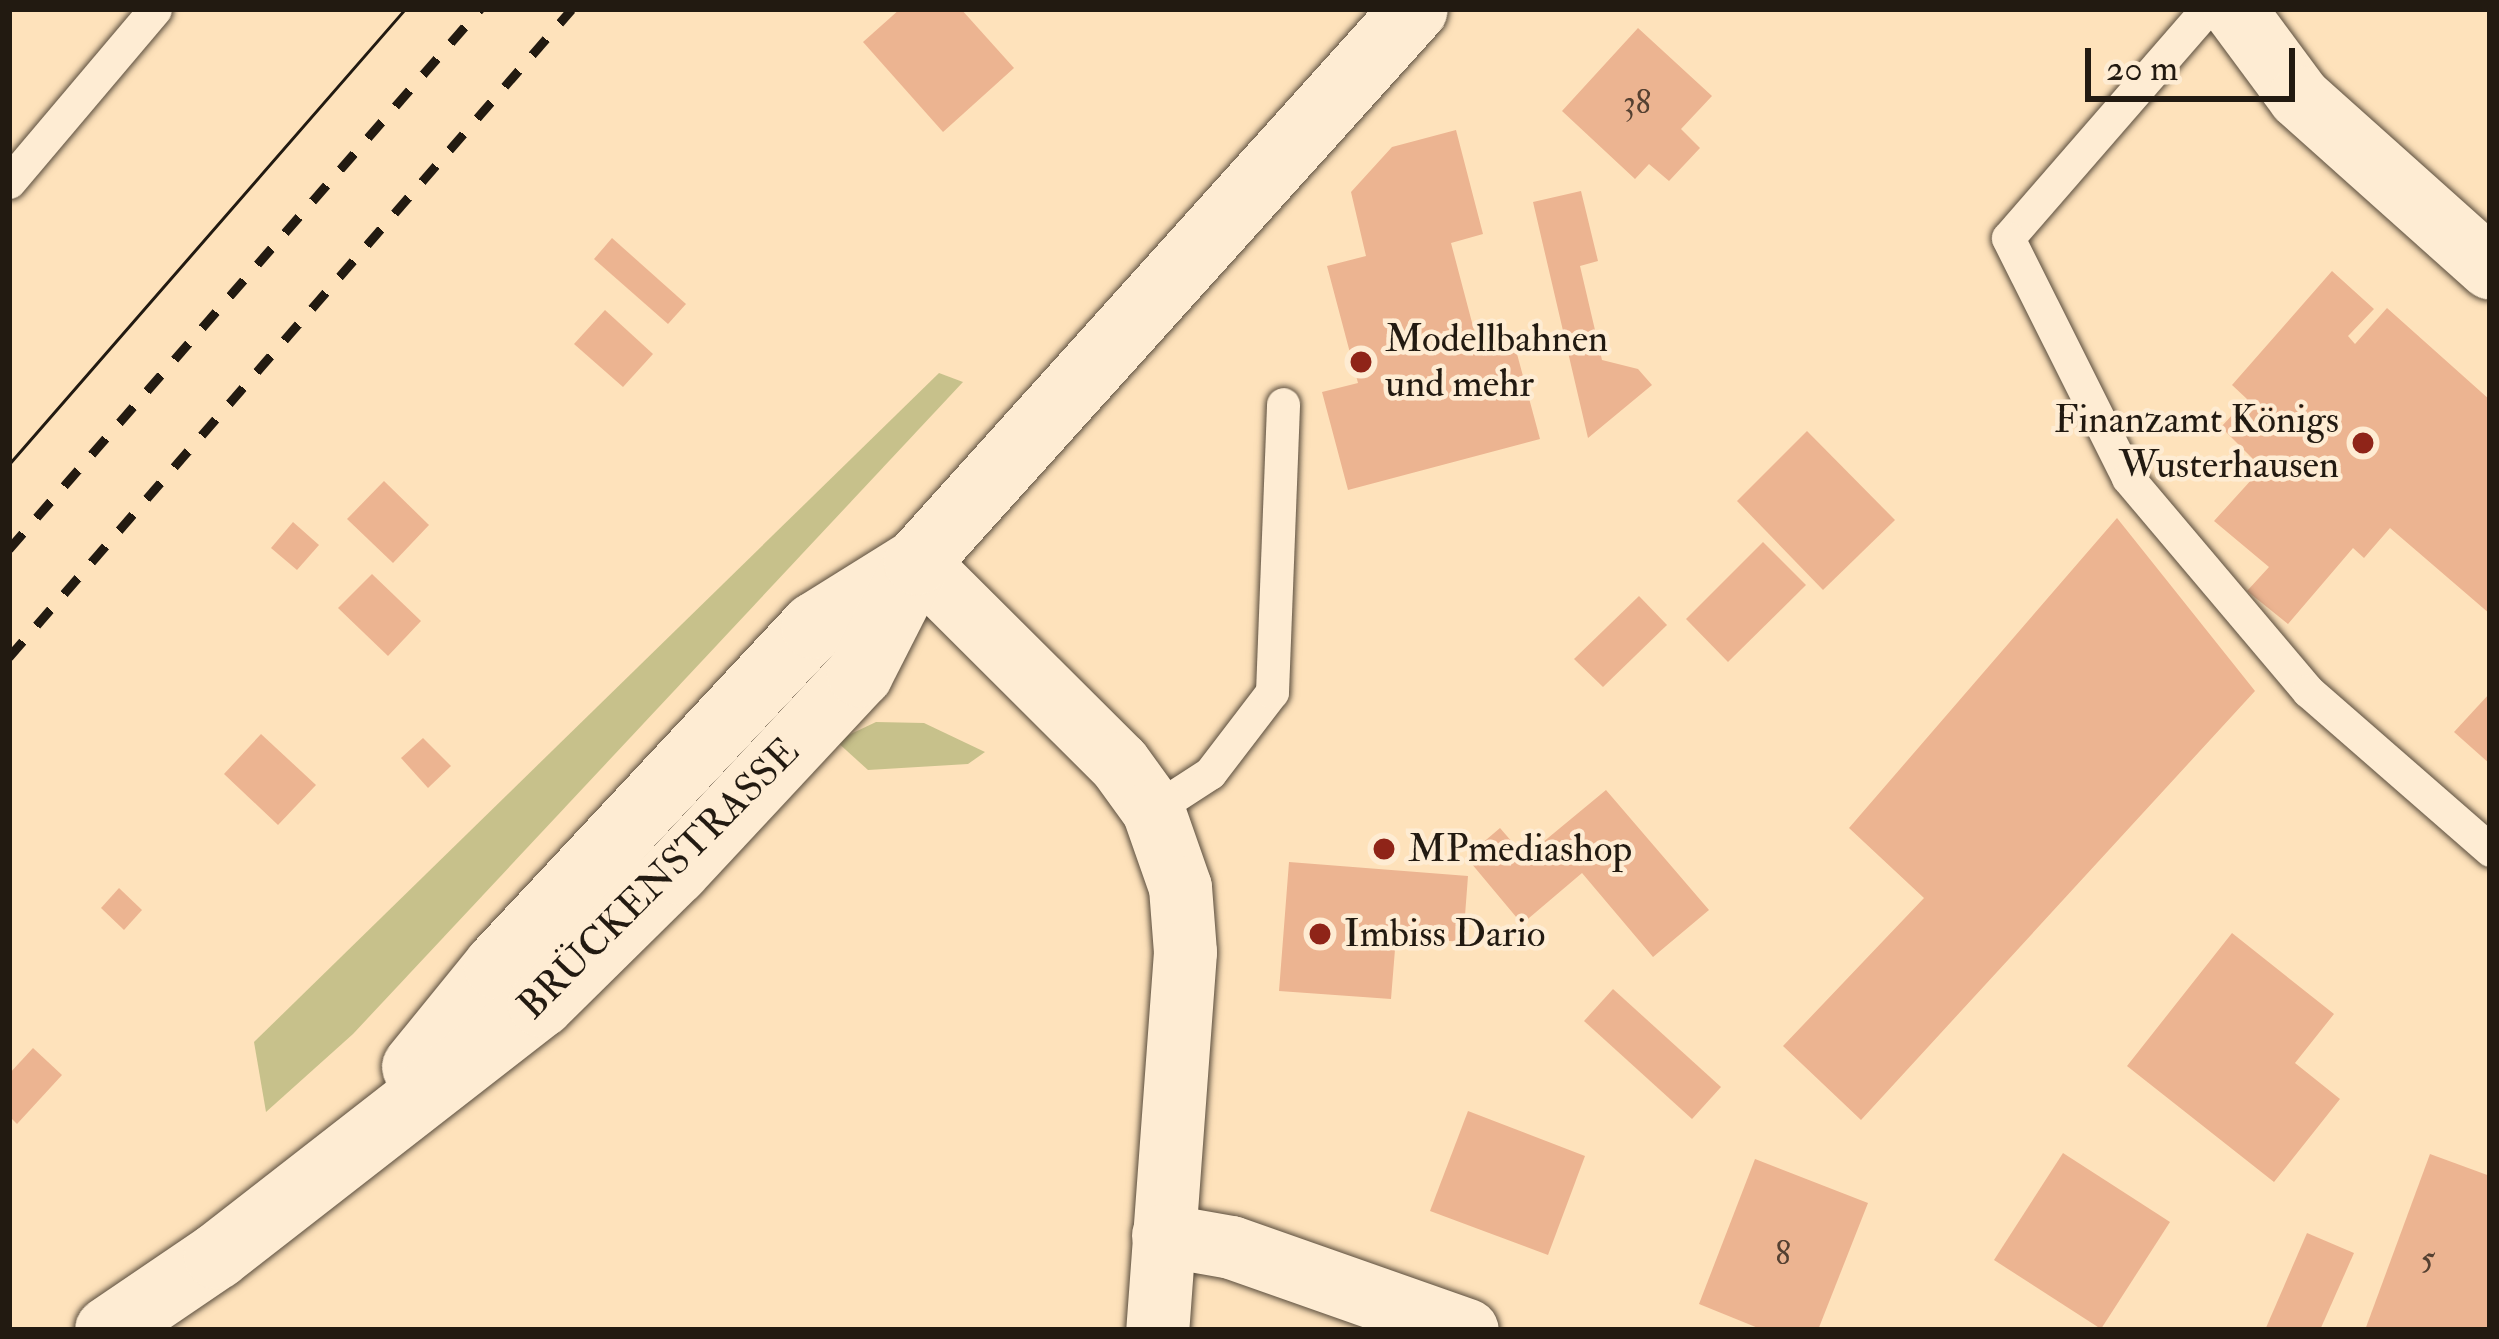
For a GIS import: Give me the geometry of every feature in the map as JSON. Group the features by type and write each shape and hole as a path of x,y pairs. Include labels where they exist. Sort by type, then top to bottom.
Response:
{"main road":[{"name":"BRÜCKENSTRASSE","path":"108,1330 217,1256 348,1148 541,1004 676,871 860,674 917,562 1415,9"}],"street":[{"path":"2234,9 2299,97 2490,268"},
{"path":"917,562 1119,764 1153,810 1180,887 1185,952 1157,1330"},
{"path":"1163,1235 1231,1246 1467,1330"}],"lane":[{"path":"9,182 155,9"},
{"path":"2207,9 2008,238 2128,478 2308,692 2490,850"},
{"path":"1153,810 1210,773 1272,692 1283,404"}],"shaded area":[{"path":"939,373 963,382 353,1034 266,1112 254,1042"},
{"path":"876,722 924,723 985,752 968,764 868,770 836,741"}],"building":[{"path":"900,9 961,9 1014,68 943,132 863,42"},
{"path":"1638,28 1712,96 1681,129 1700,148 1669,181 1649,164 1635,179 1562,111"},
{"path":"1456,130 1483,234 1451,243 1479,349 1513,339 1540,439 1348,490 1322,392 1358,383 1327,266 1366,256 1351,192 1392,147"},
{"path":"1581,191 1598,261 1580,266 1602,360 1638,369 1652,385 1588,438 1533,202"},
{"path":"612,238 686,304 668,324 594,259"},
{"name":"Finanzamt Königs Wusterhausen","path":"2332,271 2374,309 2348,336 2355,344 2387,308 2490,400 2490,614 2390,528 2364,558 2353,548 2288,624 2247,591 2269,567 2214,521 2262,468 2221,427 2247,399 2232,385"},
{"path":"605,310 653,354 623,387 574,344"},
{"path":"1807,431 1895,520 1823,590 1737,501"},
{"path":"384,481 429,525 393,563 347,519"},
{"path":"2117,518 2255,691 1861,1120 1783,1046 1924,898 1849,828"},
{"path":"293,522 319,545 297,570 271,548"},
{"path":"1763,542 1806,585 1728,662 1686,619"},
{"path":"372,574 421,621 388,656 338,608"},
{"path":"1639,596 1667,625 1603,687 1574,659"},
{"path":"2490,693 2490,764 2454,732"},
{"path":"261,734 316,785 278,825 224,774"},
{"path":"423,738 451,766 428,788 401,758"},
{"path":"1606,790 1709,910 1653,957 1582,873 1522,924 1466,857 1500,828 1525,857"},
{"path":"1289,862 1468,876 1463,942 1396,937 1391,999 1279,991"},
{"path":"119,888 142,910 124,930 101,908"},
{"path":"2232,933 2334,1014 2295,1063 2340,1099 2274,1182 2127,1066"},
{"path":"1613,989 1721,1087 1692,1119 1584,1021"},
{"path":"33,1048 62,1075 17,1124 9,1116 9,1074"},
{"path":"1468,1111 1585,1156 1548,1255 1430,1211"},
{"path":"2063,1153 2170,1222 2101,1329 1994,1260"},
{"path":"2430,1154 2490,1176 2490,1330 2365,1330"},
{"path":"1755,1159 1868,1203 1818,1330 1763,1330 1699,1304"},
{"path":"2307,1233 2354,1253 2320,1330 2265,1330"}],"tram line":[{"path":"9,464 405,9"}],"railway":[{"path":"9,549 480,9"},
{"path":"9,657 572,9"}],"place":[{"name":"Modellbahnen und mehr","path":"1361,362"},
{"name":"Finanzamt Königs Wusterhausen","path":"2363,443"},
{"name":"MPmediashop","path":"1384,849"},
{"name":"Imbiss Dario","path":"1320,934"}]}
